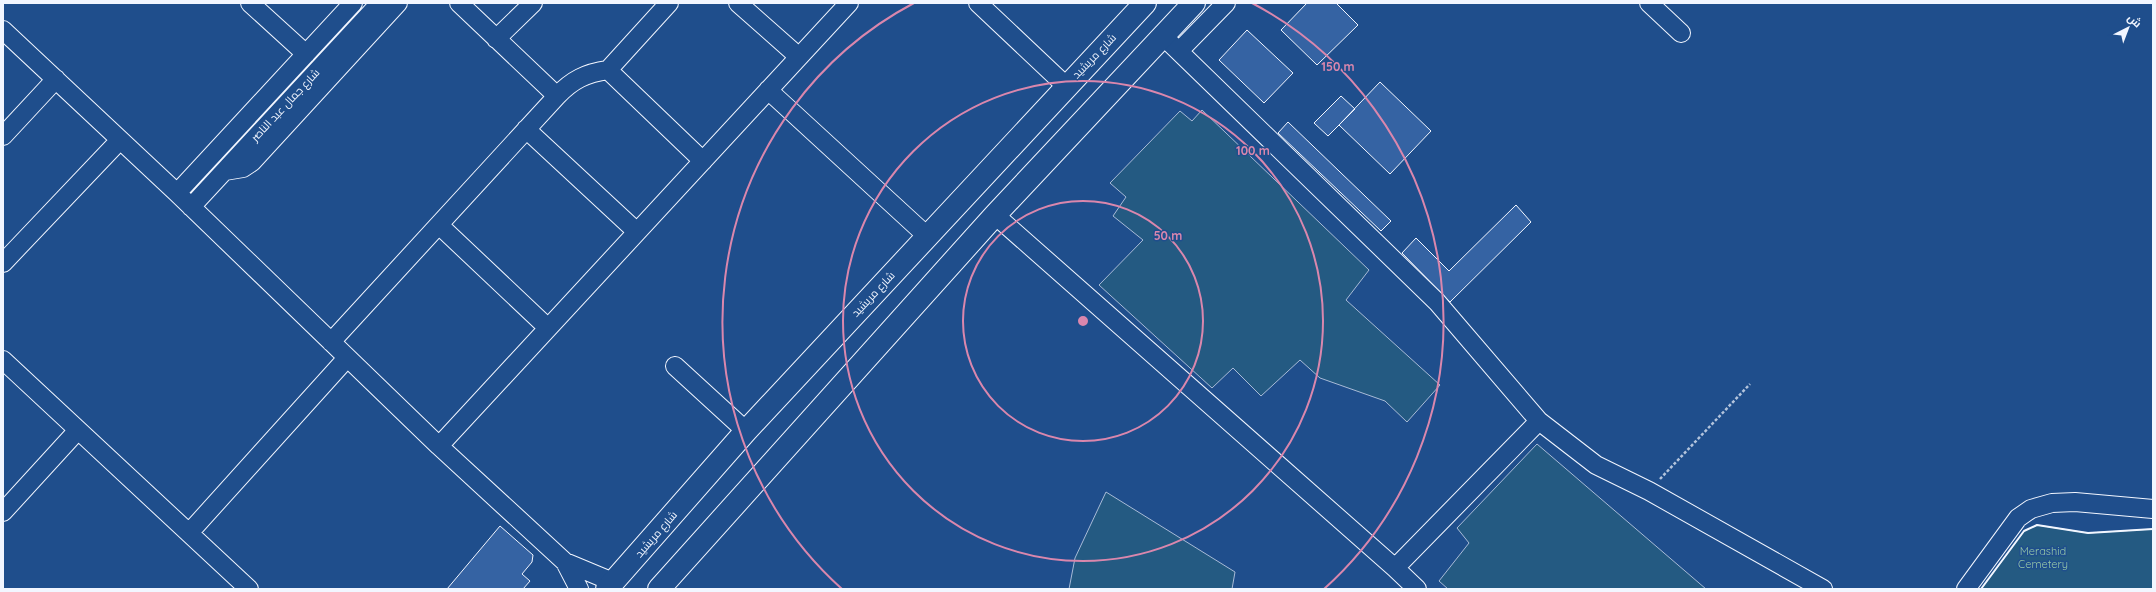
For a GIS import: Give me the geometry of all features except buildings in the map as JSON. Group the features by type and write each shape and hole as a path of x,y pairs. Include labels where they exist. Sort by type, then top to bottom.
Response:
{"main road":[{"name":"شارع مريشيد","path":"610,585 746,431 1145,3"},
{"path":"660,589 995,215 1171,44 1194,3"}],"street":[{"path":"250,3 306,54"},
{"name":"شارع جمال عبد الناصر","path":"177,193 353,3"},
{"name":"شارع جمال عبد الناصر","path":"190,207 380,3"},
{"path":"224,170 243,168 252,162 398,3"},
{"path":"459,3 557,96"},
{"path":"496,39 533,3"},
{"path":"331,342 569,83 583,75 608,70 669,3"},
{"path":"738,3 799,57"},
{"path":"439,446 849,3"},
{"path":"978,3 1066,86"},
{"path":"1226,3 1171,44 1436,302 1539,421 1596,465 1648,491 1823,589"},
{"path":"1649,3 1681,33"},
{"path":"3,30 177,193 439,446 565,562 610,585"},
{"path":"608,70 703,161"},
{"path":"3,136 56,79"},
{"path":"768,90 927,236"},
{"path":"526,129 637,232"},
{"path":"3,263 120,140"},
{"path":"995,215 1417,589"},
{"path":"439,225 548,328"},
{"path":"189,533 347,358"},
{"path":"3,360 249,589"},
{"path":"675,366 746,431"},
{"path":"1395,568 1539,421"},
{"path":"3,512 78,430"},
{"path":"1966,589 2018,518 2031,508 2052,503 2075,502 2153,509"},
{"path":"565,562 579,589"}],"path":[{"path":"1648,491 1750,384"}],"green space":[{"path":"1202,110 1369,270 1346,300 1440,385 1407,422 1385,401 1320,378 1300,360 1261,396 1233,368 1212,388 1099,285 1143,240 1113,216 1126,197 1110,183 1180,111 1192,121"},
{"path":"1537,444 1706,589 1448,589 1439,581 1469,543 1457,528"},
{"path":"1106,492 1235,572 1232,589 1069,589 1075,558"},
{"name":"Merashid Cemetery","path":"2037,525 2088,533 2153,529 2153,589 1981,589 2024,531"}],"wall":[{"path":"1981,589 2024,531 2037,525 2088,533 2153,529"}]}
